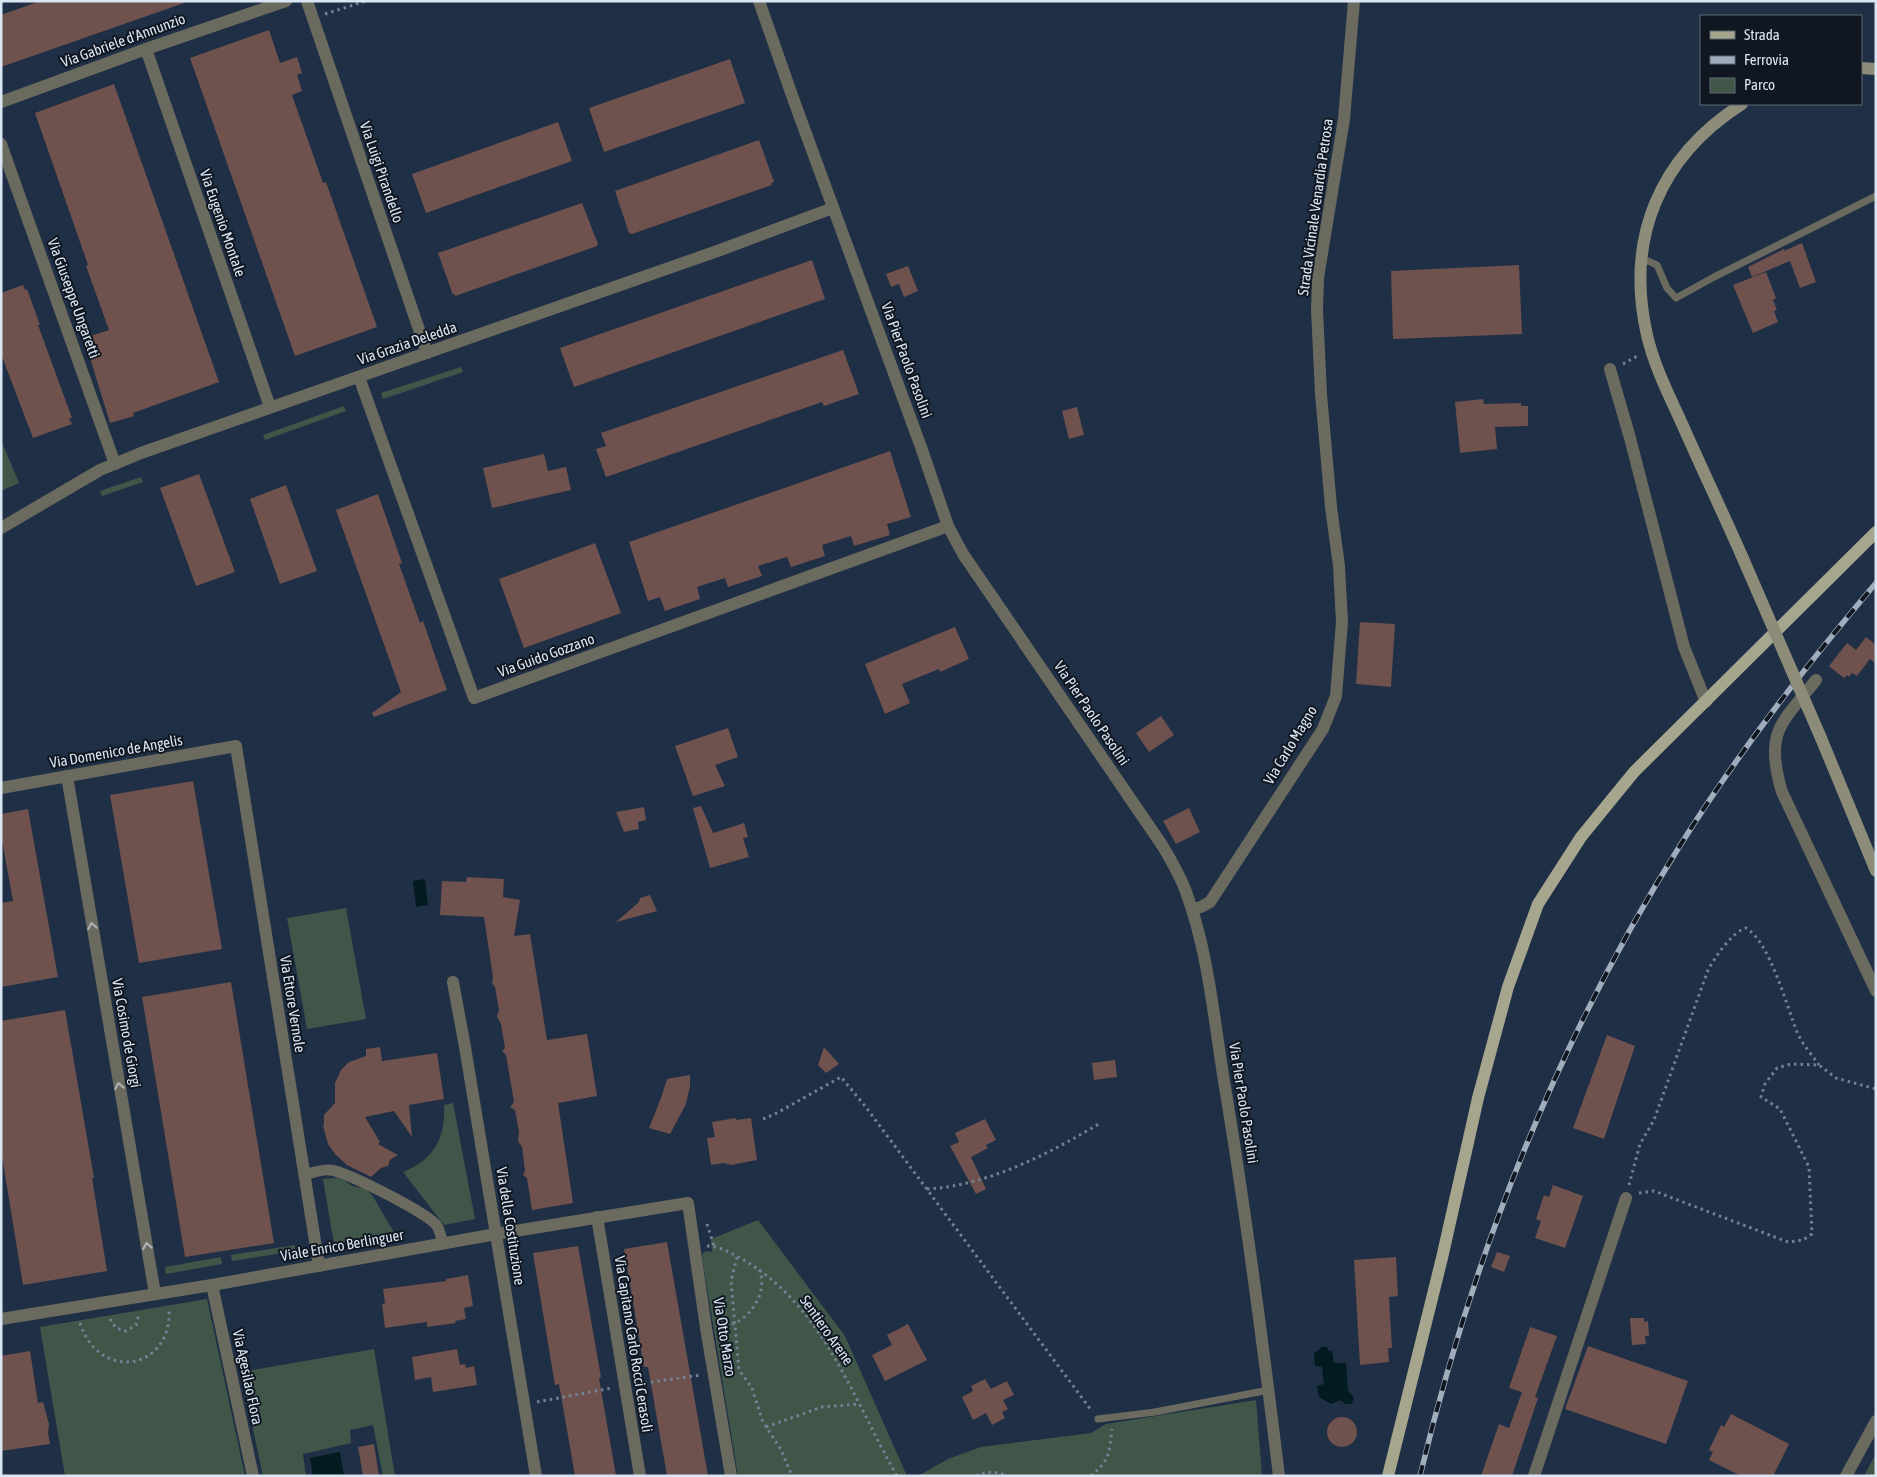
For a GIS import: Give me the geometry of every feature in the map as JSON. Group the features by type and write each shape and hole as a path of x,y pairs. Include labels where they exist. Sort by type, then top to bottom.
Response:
{"main road":[{"path":"1862,68 1876,69"},
{"path":"1741,105 1702,135 1685,153 1657,196 1650,212 1643,240 1640,290 1643,316 1651,349 1671,400 1741,554 1821,738 1876,871"},
{"path":"1388,1476 1442,1258 1478,1098 1508,987 1538,904 1581,837 1634,772 1876,532"}],"street":[{"name":"Via Gabriele d'Annunzio","path":"1,102 146,49 286,1"},
{"name":"Via Luigi Pirandello","path":"307,1 426,354"},
{"name":"Via Pier Paolo Pasolini","path":"759,1 897,379 948,526 964,554 1162,845 1177,870 1192,909 1206,969 1230,1114 1269,1390 1279,1476"},
{"name":"Strada Vicinale Venardia Petrosa","path":"1331,506 1319,357 1317,294 1344,119 1354,1"},
{"name":"Via Eugenio Montale","path":"146,49 270,407"},
{"name":"Via Giuseppe Ungaretti","path":"1,144 115,464"},
{"name":"Via Grazia Deledda","path":"1,528 100,470 141,453 426,354 834,208"},
{"path":"1610,370 1630,438 1684,648 1706,702"},
{"name":"Via Guido Gozzano","path":"358,377 474,698 948,526"},
{"name":"Via Carlo Magno","path":"1192,909 1210,902 1322,729 1336,696 1342,622 1339,566 1331,506"},
{"path":"1816,680 1788,714 1780,727 1775,738 1775,768 1782,792 1876,991"},
{"name":"Via Domenico de Angelis","path":"1,788 236,746"},
{"name":"Via Ettore Vernole","path":"236,746 318,1266"},
{"name":"Via Cosimo de Giorgi","path":"67,776 155,1294"},
{"name":"Via della Costituzione","path":"453,982 466,1047 536,1476"},
{"path":"304,1175 329,1170 338,1172 390,1197 430,1218 437,1226 443,1244"},
{"path":"1534,1476 1624,1202"},
{"name":"Viale Enrico Berlinguer","path":"1,1319 212,1285 496,1234 688,1203"},
{"name":"Via Otto Marzo","path":"688,1203 706,1328 731,1476"},
{"name":"Via Capitano Carlo Rocci Cerasoli","path":"597,1217 640,1476"},
{"name":"Via Agesilao Flora","path":"212,1285 253,1476"},
{"path":"1846,1476 1876,1421"}],"lane":[{"path":"1641,258 1657,265 1667,288 1676,298 1714,276 1876,196"},
{"path":"1098,1419 1119,1417 1269,1390"}],"path":[{"path":"312,18 366,1"},
{"path":"1610,370 1651,349"},
{"path":"1624,1202 1640,1144 1654,1120 1708,970 1716,956 1740,929 1746,928 1754,932 1789,1005 1798,1034 1819,1065 1836,1078 1876,1089"},
{"path":"1624,1202 1640,1192 1654,1191 1788,1242 1803,1240 1812,1234 1809,1167 1780,1109 1761,1097 1765,1084 1777,1068 1791,1064 1819,1065"},
{"path":"763,1119 781,1111 841,1076 1098,1419"},
{"path":"926,1189 966,1184 993,1176 1074,1139 1099,1124"},
{"name":"Sentiero Arene","path":"694,1246 714,1246 759,1269 777,1284 806,1316 837,1361 897,1476"},
{"path":"737,1257 731,1281 739,1370 752,1388 765,1427 771,1432 781,1450 792,1476"},
{"path":"706,1328 735,1323 754,1308 763,1284 759,1269"},
{"path":"80,1323 87,1341 101,1355 111,1360 131,1362 150,1354 163,1340 170,1321 169,1309"},
{"path":"110,1319 116,1328 126,1331 136,1325 139,1314"},
{"path":"765,1427 822,1407 860,1404"},
{"path":"1091,1476 1102,1466 1109,1453 1112,1440 1111,1430 1119,1417"},
{"path":"976,1476 987,1472 999,1472 1007,1476"}],"green space":[{"path":"461,367 463,372 383,399 381,393"},
{"path":"344,406 346,411 265,440 263,435"},
{"path":"1,440 19,483 1,491"},
{"path":"141,477 143,482 102,496 100,491"},
{"path":"346,908 366,1019 307,1029 287,918"},
{"path":"453,1103 475,1219 444,1225 403,1172 423,1161 436,1146 443,1127 444,1105"},
{"path":"336,1178 344,1180 352,1186 366,1189 372,1195 395,1234 334,1244 323,1179"},
{"path":"758,1220 845,1336 907,1476 738,1476 702,1257 706,1251 712,1252 711,1239"},
{"path":"295,1245 295,1251 232,1261 231,1255"},
{"path":"221,1257 222,1264 166,1274 165,1267"},
{"path":"207,1299 245,1476 65,1476 40,1327"},
{"path":"374,1349 395,1476 383,1476 373,1425 350,1430 351,1443 303,1454 306,1476 263,1476 241,1372"},
{"path":"1256,1400 1262,1476 918,1476 948,1459 981,1447 1091,1433 1106,1424"},
{"path":"1876,1453 1876,1476 1864,1476"}],"shaded area":[{"path":"425,879 428,905 416,907 413,881"},
{"path":"1322,1346 1328,1348 1328,1351 1332,1350 1334,1363 1346,1363 1348,1391 1354,1397 1352,1404 1346,1404 1340,1400 1331,1404 1319,1397 1317,1386 1324,1384 1322,1367 1315,1366 1314,1352 1318,1351"},
{"path":"340,1452 344,1476 313,1476 310,1458"}],"building":[{"path":"40,1 183,1 184,3 1,67 1,15"},
{"path":"269,30 280,63 297,57 302,73 297,75 302,91 292,95 323,183 326,182 377,327 295,356 190,58"},
{"path":"730,59 745,103 604,152 589,108"},
{"path":"114,84 219,382 133,413 134,416 110,423 84,338 109,330 35,113"},
{"path":"558,122 572,161 426,213 412,174"},
{"path":"759,140 774,182 771,183 772,185 632,234 629,233 615,191"},
{"path":"582,203 598,244 597,246 455,296 455,294 453,295 438,253"},
{"path":"1802,243 1816,282 1800,288 1790,261 1752,277 1748,267 1784,249 1786,252 1786,250"},
{"path":"812,260 825,299 574,387 560,348"},
{"path":"1519,265 1522,334 1393,339 1391,271"},
{"path":"908,266 918,291 904,297 899,284 891,287 886,274"},
{"path":"1766,272 1776,298 1773,300 1777,310 1774,311 1778,322 1753,333 1733,285"},
{"path":"23,285 25,290 27,289 72,418 69,418 72,424 33,438 1,354 1,293"},
{"path":"843,350 859,394 824,406 822,402 606,477 596,449 606,446 601,433"},
{"path":"1483,399 1484,404 1521,403 1521,406 1528,406 1528,426 1495,427 1497,449 1460,453 1455,402"},
{"path":"1077,407 1084,435 1069,439 1062,411"},
{"path":"890,451 911,517 887,524 890,535 854,546 851,536 822,545 825,556 791,567 787,557 758,566 762,576 728,587 725,578 697,587 700,599 665,611 660,597 648,601 629,542"},
{"path":"544,454 548,471 566,467 571,490 492,508 483,468"},
{"path":"199,474 235,572 196,586 160,488"},
{"path":"286,485 317,571 280,584 250,499"},
{"path":"378,494 402,563 399,564 420,623 423,621 447,690 374,717 372,713 401,692 336,510"},
{"path":"595,543 621,613 524,648 499,579"},
{"path":"1360,622 1395,624 1391,687 1356,684"},
{"path":"955,627 969,659 940,672 939,669 902,684 910,703 885,714 865,664"},
{"path":"1866,637 1876,645 1876,664 1870,659 1857,676 1852,673 1849,677 1847,675 1844,678 1829,666 1847,643 1856,650"},
{"path":"1161,716 1174,735 1149,752 1136,733"},
{"path":"728,728 738,757 715,765 725,786 693,796 675,746"},
{"path":"193,781 222,949 139,963 110,795"},
{"path":"701,806 713,833 744,823 748,837 743,838 749,857 710,868 693,808"},
{"path":"644,807 646,820 638,822 639,829 624,832 616,812"},
{"path":"1189,808 1200,832 1176,844 1163,821"},
{"path":"28,809 58,977 1,987 1,903 13,901 1,835 1,814"},
{"path":"467,877 504,879 503,897 520,900 514,936 530,934 547,1040 587,1034 597,1096 558,1103 573,1203 532,1210 527,1178 523,1175 525,1171 522,1147 518,1141 519,1132 515,1110 510,1107 514,1102 506,1055 502,1051 505,1048 501,1024 497,1016 499,1010 495,987 492,983 493,977 484,917 440,915 442,881 466,882"},
{"path":"650,895 657,911 616,922 639,902 640,898"},
{"path":"231,982 274,1243 185,1257 142,997"},
{"path":"65,1010 94,1178 92,1178 107,1271 23,1285 1,1150 1,1021"},
{"path":"1607,1035 1635,1046 1604,1139 1573,1128"},
{"path":"380,1047 382,1061 437,1053 444,1099 409,1105 412,1137 394,1111 365,1117 380,1142 378,1144 398,1155 390,1160 388,1166 381,1168 371,1177 347,1165 335,1154 328,1144 323,1126 324,1115 335,1103 335,1083 341,1070 349,1062 366,1056 366,1049"},
{"path":"824,1047 839,1064 826,1073 818,1065"},
{"path":"1115,1060 1117,1077 1094,1080 1092,1063"},
{"path":"690,1075 690,1086 686,1104 670,1134 649,1128 667,1079"},
{"path":"736,1118 736,1120 751,1118 757,1160 731,1165 724,1163 711,1165 707,1138 715,1137 712,1122"},
{"path":"985,1119 996,1140 986,1145 988,1148 971,1157 986,1189 976,1194 950,1146 959,1142 955,1133"},
{"path":"1553,1185 1583,1196 1565,1248 1535,1238 1541,1221 1536,1219 1544,1195 1549,1197"},
{"path":"667,1242 708,1476 667,1476 648,1367 644,1367 624,1249"},
{"path":"578,1246 616,1476 575,1476 559,1384 555,1385 533,1253"},
{"path":"1497,1252 1510,1256 1504,1272 1491,1267"},
{"path":"1396,1257 1398,1296 1389,1297 1392,1348 1388,1348 1389,1362 1360,1365 1354,1260"},
{"path":"468,1275 473,1306 464,1308 466,1319 455,1321 456,1323 427,1327 427,1322 385,1328 382,1304 385,1303 383,1289 446,1281 446,1279"},
{"path":"1630,1318 1644,1318 1644,1322 1648,1321 1649,1336 1645,1336 1646,1344 1632,1345"},
{"path":"908,1324 927,1360 885,1381 872,1355 892,1345 887,1335"},
{"path":"1530,1327 1557,1336 1535,1397 1538,1398 1512,1476 1481,1476 1499,1424 1509,1428 1522,1392 1509,1388"},
{"path":"1588,1346 1688,1381 1666,1444 1565,1409"},
{"path":"457,1349 460,1365 465,1364 466,1368 474,1366 477,1385 433,1392 431,1377 415,1380 412,1357"},
{"path":"30,1351 38,1403 43,1402 49,1424 50,1444 1,1451 1,1356"},
{"path":"985,1379 991,1389 1007,1381 1014,1395 1003,1400 1008,1409 1002,1412 1005,1418 992,1425 986,1413 973,1420 962,1397 973,1391 971,1386"},
{"path":"1731,1414 1789,1444 1773,1476 1741,1476 1709,1460 1713,1452 1709,1450 1721,1425 1724,1427"},
{"path":"1342,1417 1352,1422 1357,1432 1352,1442 1342,1447 1332,1442 1327,1432 1332,1422"},
{"path":"374,1444 379,1476 363,1476 358,1447"}],"railway":[{"path":"1420,1476 1441,1393 1494,1229 1525,1149 1559,1070 1596,993 1637,917 1726,775 1799,678 1876,583"}]}
